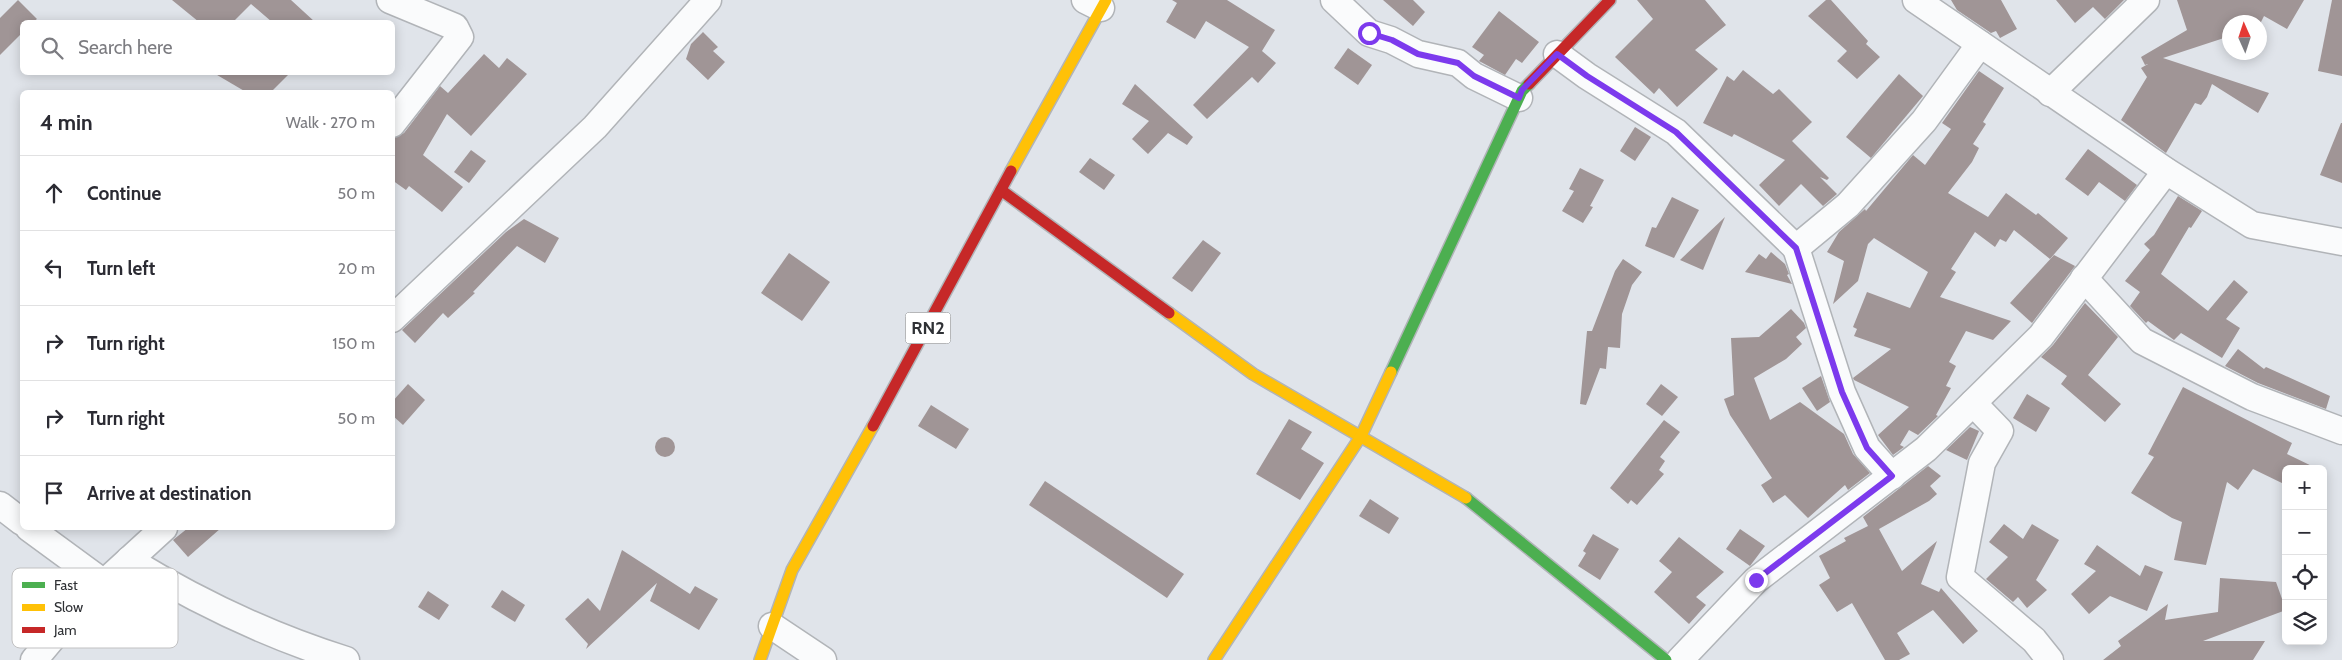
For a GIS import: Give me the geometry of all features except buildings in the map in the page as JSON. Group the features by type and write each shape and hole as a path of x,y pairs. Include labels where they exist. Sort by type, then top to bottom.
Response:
{"main road":[{"path":"1214,660 1361,436 1522,90 1610,0"},
{"name":"RN2","path":"760,660 792,570 939,307 1097,3"},
{"path":"1001,190 1253,374 1462,495 1665,659"}],"street":[{"path":"390,0 454,27 460,38 395,120"},
{"path":"395,316 595,127 708,0"},
{"path":"1334,0 1369,33 1392,40 1418,54 1458,63 1474,76 1519,98"},
{"path":"1916,0 2166,171 2252,224 2342,242"},
{"path":"2050,93 2146,0"},
{"path":"1796,248 1848,205 1918,128 1980,44"},
{"path":"1557,54 1587,76 1676,132 1796,248 1842,392 1867,448 1892,476"},
{"path":"1665,659 1756,580 1926,449 2040,336 2166,171"},
{"path":"2084,278 2142,341 2252,397 2342,431"},
{"path":"1973,403 2000,431 1982,463 1960,577 2034,640 2050,660"},
{"path":"0,505 20,520"},
{"path":"32,530 84,568"},
{"path":"120,568 162,530"},
{"path":"129,560 143,568"},
{"path":"178,589 313,655 346,660"},
{"path":"772,626 823,660"},
{"path":"34,660 44,648"}],"traffic: fast":[{"path":"1391,372 1522,91 1529,84"},
{"path":"1466,498 1666,660"}],"traffic: slow":[{"path":"1011,171 1106,0"},
{"path":"1169,313 1253,374 1466,498"},
{"path":"1214,660 1361,436 1391,372"},
{"path":"760,660 792,570 873,426"}],"traffic: jam":[{"path":"1529,84 1610,0"},
{"path":"873,426 1011,171"},
{"path":"1001,190 1169,313"}],"route":[{"path":"1369,33 1392,40 1418,54 1458,63 1474,76 1519,98 1522,90 1557,54 1587,76 1676,132 1796,248 1842,392 1867,448 1892,476 1756,580"}]}
